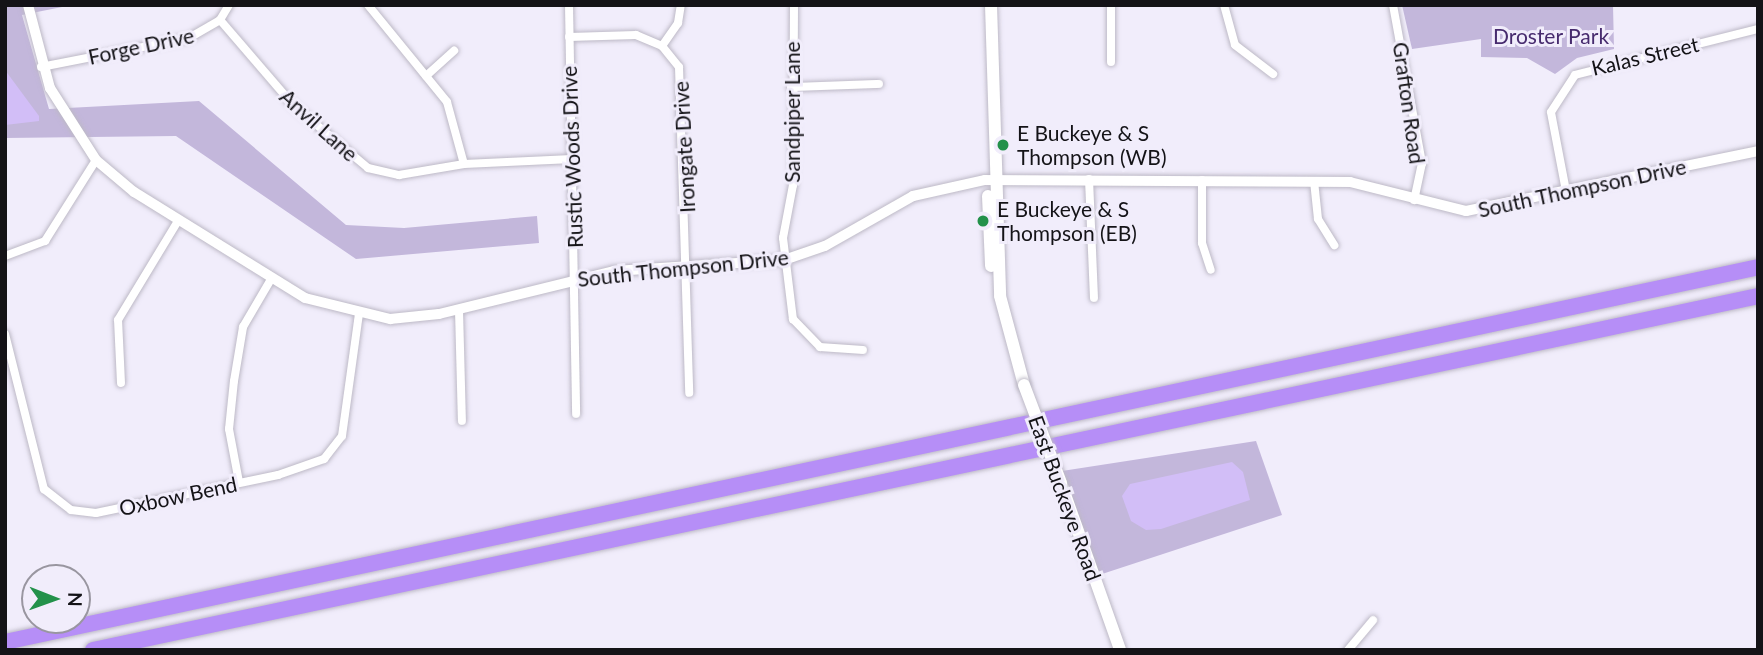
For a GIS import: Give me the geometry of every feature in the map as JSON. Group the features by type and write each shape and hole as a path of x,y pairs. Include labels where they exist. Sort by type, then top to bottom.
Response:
{"highway":[{"path":"12,640 1758,267"},
{"path":"93,650 1758,296"}],"main road":[{"name":"East Buckeye Road","path":"991,5 992,282 1024,385 1120,650"}],"street":[{"name":"South Thompson Drive","path":"29,5 41,67 61,111 96,160 178,220 305,298 359,314 402,319 459,310 575,278 688,265 784,260 825,246 913,196 992,179 1314,181 1367,184 1414,200 1466,211 1758,152"},
{"name":"Forge Drive","path":"41,67 189,38 220,20 229,5"},
{"path":"368,5 453,114 464,164"},
{"path":"569,5 569,37 636,35 662,46 678,23 681,5"},
{"name":"Sandpiper Lane","path":"794,5 791,87 793,185 784,260 799,331 827,350 863,350"},
{"path":"1111,5 1111,62"},
{"path":"1224,5 1235,45 1273,74"},
{"name":"Grafton Road","path":"1393,5 1422,163 1414,200"},
{"name":"Anvil Lane","path":"220,20 293,105 368,168 399,175 464,164 572,159"},
{"name":"Kalas Street","path":"1566,191 1551,112 1575,75 1758,29"},
{"name":"Rustic Woods Drive","path":"569,37 576,414"},
{"name":"Irongate Drive","path":"662,46 682,78 689,393"},
{"path":"426,76 454,51"},
{"path":"791,87 878,84"},
{"path":"5,256 45,241 96,160"},
{"path":"1089,179 1094,298"},
{"path":"1202,180 1202,243 1212,270"},
{"path":"1314,181 1318,219 1335,245"},
{"path":"121,383 118,320 178,220"},
{"path":"239,482 229,429 234,381 243,327 271,279"},
{"path":"459,310 462,421"},
{"name":"Oxbow Bend","path":"5,334 38,476 60,505 96,513 317,464 340,442 359,314"},
{"path":"1348,650 1373,620"}],"green space":[{"path":"5,5 72,5 22,15 49,109 199,101 346,225 404,228 537,216 539,243 356,259 176,136 5,138"},
{"name":"Droster Park","path":"1402,5 1613,5 1614,49 1577,58 1555,74 1527,58 1481,57 1481,39 1412,49"},
{"path":"1256,441 1282,515 1099,575 1062,471"}],"shaded area":[{"path":"5,70 39,116 39,121 5,125"},
{"path":"1232,462 1243,472 1250,500 1161,529 1146,530 1131,521 1122,496 1130,484"}],"place":[{"name":"E Buckeye & S Thompson (WB)","path":"1003,145"},
{"name":"E Buckeye & S Thompson (EB)","path":"983,221"}]}
